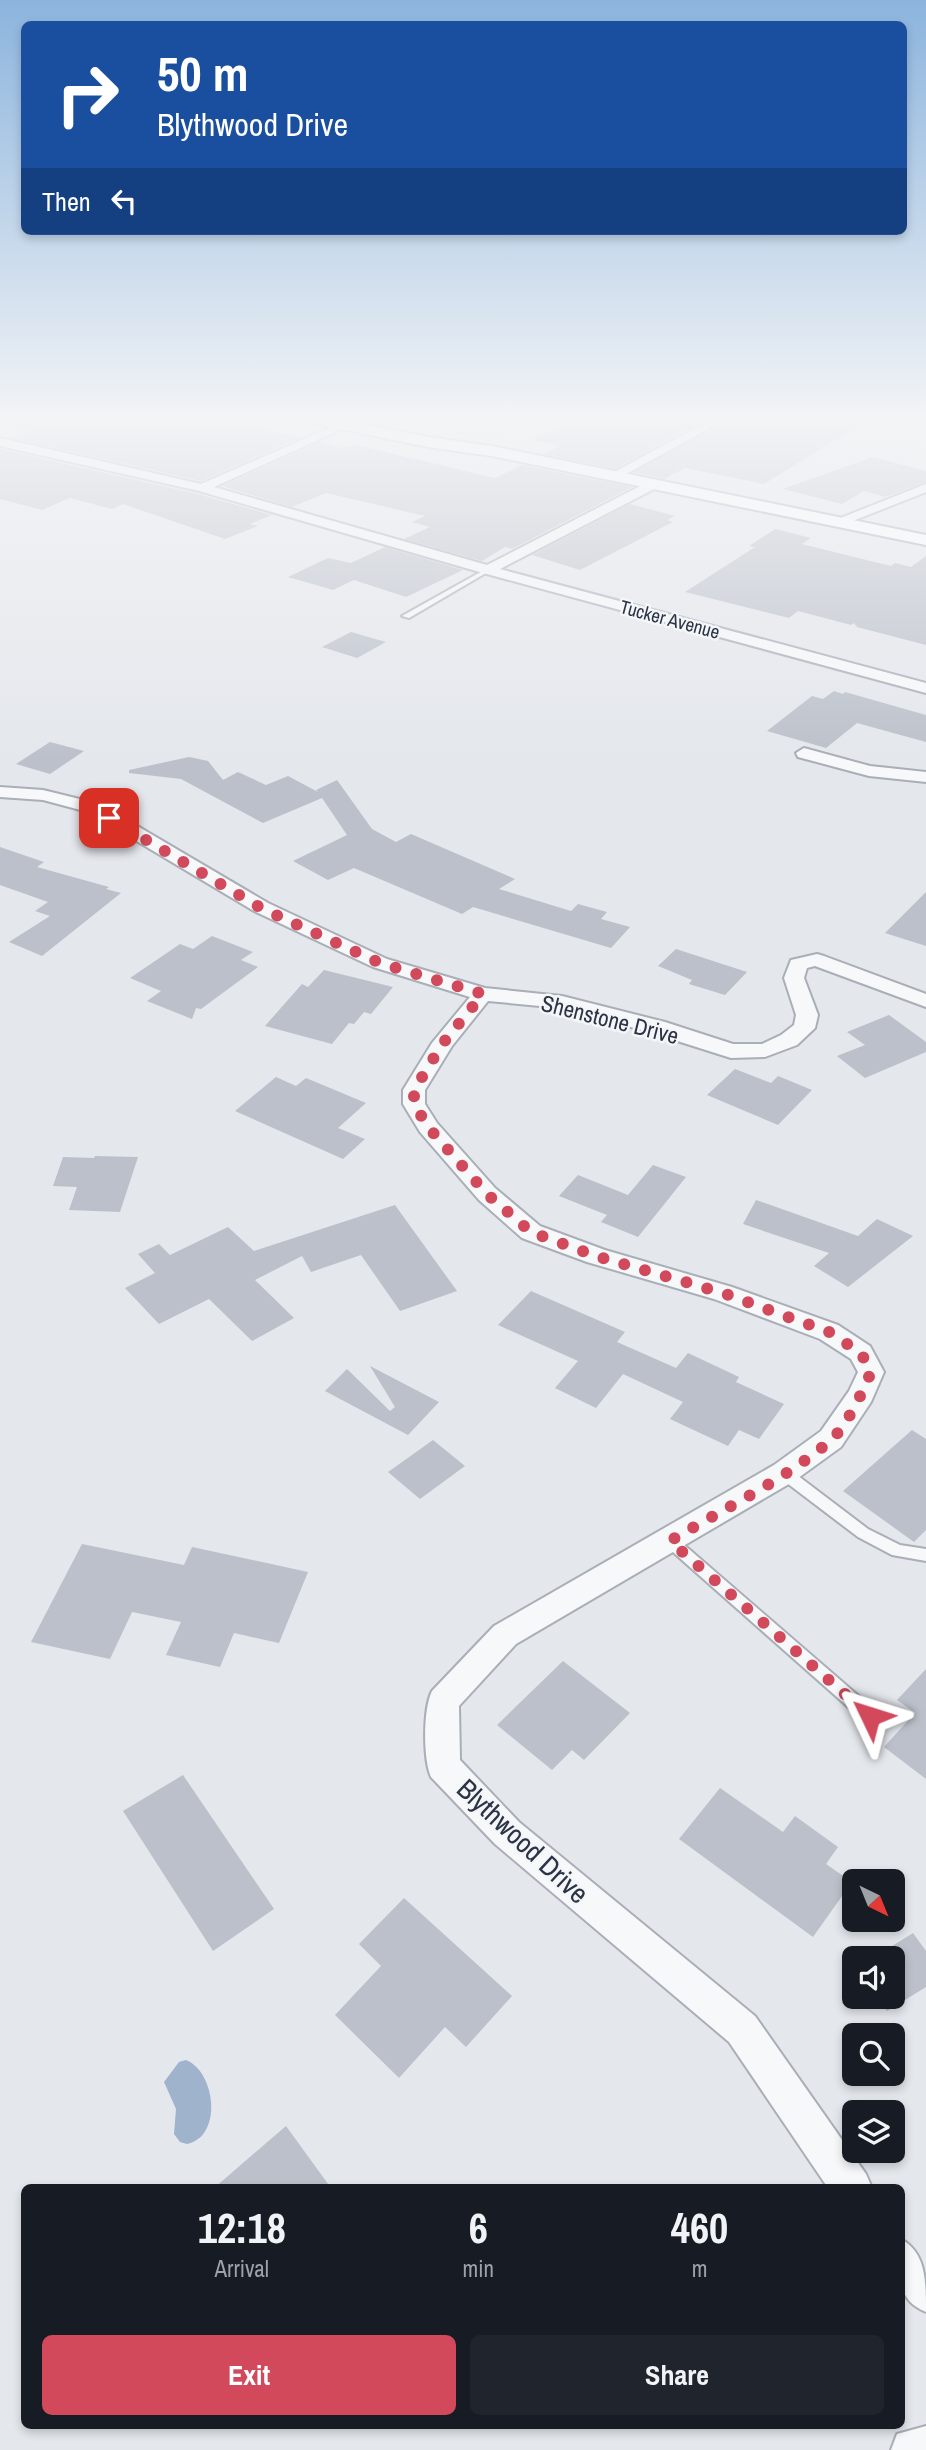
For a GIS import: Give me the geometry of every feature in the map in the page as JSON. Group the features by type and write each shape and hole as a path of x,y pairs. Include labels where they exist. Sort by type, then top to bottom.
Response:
{"main road":[{"path":"887,531 926,540"}],"street":[{"name":"Tucker Avenue","path":"355,531 926,688"},
{"path":"488,569 562,531"},
{"path":"804,753 869,771 926,777"},
{"name":"Shenstone Drive","path":"0,792 43,795 94,808 140,838 261,908 380,963 483,994 562,1002 657,1027 730,1051 765,1050 789,1040 804,1028 807,1015 794,978 798,964 817,960 926,1001"},
{"name":"Blythwood Drive","path":"483,994 443,1043 414,1090 414,1104 428,1127 487,1194 531,1232 596,1256 723,1293 829,1332 861,1353 871,1372 861,1395 831,1439 784,1473 505,1635 443,1701 443,1766 507,1833 742,2029 849,2184"},
{"path":"905,2264 926,2291"},
{"path":"913,2450 926,2448"}],"lane":[{"path":"406,616 488,569"},
{"path":"784,1473 863,1533 897,1551 926,1555"},
{"path":"670,1541 870,1716"}],"water":[{"path":"186,2060 204,2077 211,2104 206,2130 199,2139 187,2144 180,2142 174,2134 176,2109 164,2082 179,2062"}],"building":[{"path":"203,531 244,531 225,539"},
{"path":"421,531 546,531 512,549 505,547 482,561 404,539"},
{"path":"577,531 655,531 580,570 532,555"},
{"path":"771,531 784,531 811,538 802,544 891,566 895,563 911,567 926,556 926,645 857,627 854,623 851,625 798,611 789,618 685,592 755,547 749,546"},
{"path":"385,547 463,570 406,597 354,580 333,590 288,577 328,558 351,563"},
{"path":"351,632 386,642 357,658 322,647"},
{"path":"834,691 926,715 926,742 857,723 826,748 767,731 812,696 823,699"},
{"path":"50,742 84,751 50,774 16,764"},
{"path":"189,757 208,761 223,780 238,772 266,785 288,776 318,792 316,790 337,780 372,829 396,842 411,834 515,879 499,889 571,911 578,904 607,912 601,919 630,927 611,948 473,907 462,914 354,868 328,880 293,861 347,835 322,798 263,823 181,779 129,773 129,770"},
{"path":"0,847 44,862 37,867 109,887 106,889 121,893 42,956 9,942 50,916 35,911 48,902 0,885"},
{"path":"926,892 926,946 885,933"},
{"path":"212,936 253,952 241,960 258,967 201,1009 196,1008 192,1019 147,1001 161,991 130,978 180,944 193,949"},
{"path":"676,949 747,972 725,995 689,984 692,980 658,966"},
{"path":"324,970 393,987 371,1014 364,1012 354,1024 349,1023 332,1044 265,1026 302,984 308,987"},
{"path":"889,1015 926,1042 926,1052 865,1078 837,1056 865,1045 847,1032"},
{"path":"735,1069 771,1083 778,1076 812,1090 778,1125 707,1095"},
{"path":"276,1077 296,1086 306,1078 366,1103 338,1128 365,1139 343,1159 235,1111"},
{"path":"63,1157 138,1157 120,1212 69,1210 77,1187 53,1186"},
{"path":"653,1165 686,1177 638,1237 601,1222 607,1215 559,1196 578,1175 628,1195"},
{"path":"756,1200 858,1236 877,1219 913,1236 848,1287 814,1266 829,1253 743,1224"},
{"path":"395,1205 457,1291 400,1311 361,1255 311,1272 302,1256 255,1280 294,1318 252,1341 209,1299 159,1324 125,1288 155,1273 138,1254 159,1244 170,1255 228,1227 254,1251"},
{"path":"531,1291 625,1332 617,1342 676,1368 688,1353 739,1377 736,1382 784,1404 759,1439 739,1430 728,1446 670,1419 683,1402 623,1374 596,1408 555,1388 578,1361 498,1325"},
{"path":"370,1366 439,1402 408,1435 325,1391 347,1369 390,1411 395,1407"},
{"path":"912,1430 926,1439 926,1530 914,1542 843,1491"},
{"path":"433,1440 465,1466 420,1499 388,1472"},
{"path":"82,1544 184,1565 192,1547 308,1572 279,1643 234,1633 220,1667 166,1655 181,1622 132,1612 110,1659 31,1642"},
{"path":"563,1661 630,1713 584,1760 572,1750 552,1770 497,1725"},
{"path":"926,1669 926,1779 884,1747 915,1713 897,1700"},
{"path":"183,1775 274,1909 213,1951 123,1811"},
{"path":"720,1788 783,1832 795,1816 838,1847 826,1864 842,1875 842,1896 813,1937 679,1839"},
{"path":"404,1898 512,1996 466,2047 445,2027 399,2078 335,2015 381,1966 359,1944"},
{"path":"913,1933 926,1951 926,1987 905,2000 905,1946 892,1946"},
{"path":"286,2126 328,2184 219,2184"}],"route":[{"path":"109,818 261,908 380,963 483,994 443,1043 414,1090 414,1104 428,1127 487,1194 531,1232 596,1256 723,1293 829,1332 861,1353 871,1372 861,1395 831,1439 784,1473 670,1541 870,1716"}]}
